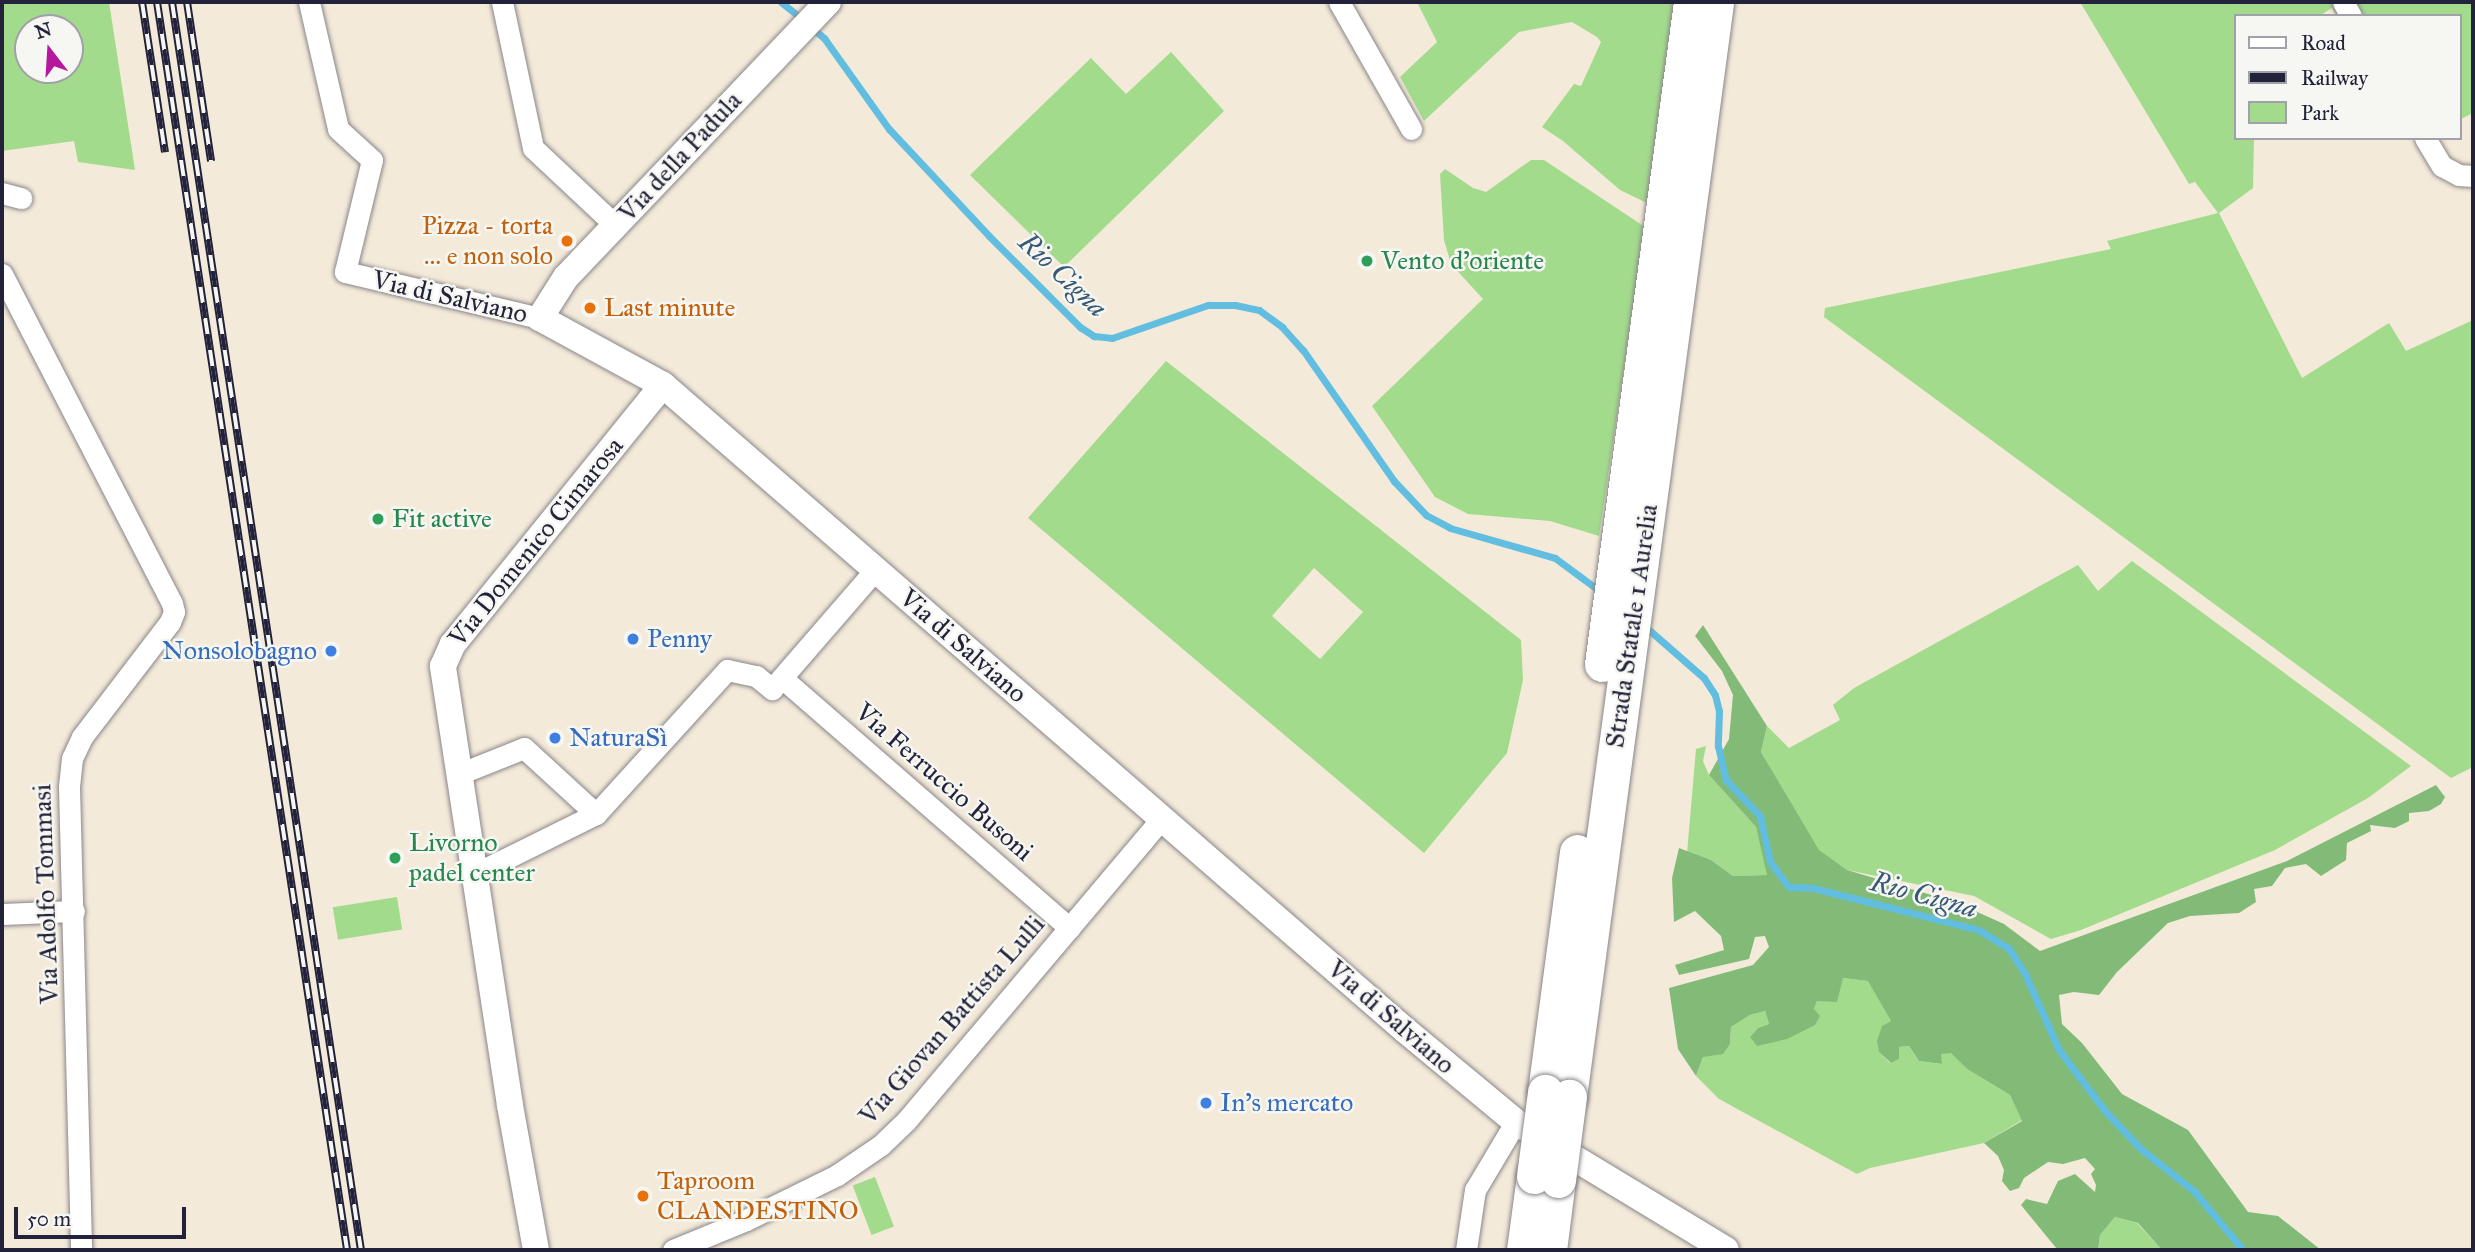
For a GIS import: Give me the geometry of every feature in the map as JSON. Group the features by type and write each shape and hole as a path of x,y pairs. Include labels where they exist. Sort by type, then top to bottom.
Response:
{"highway":[{"name":"Strada Statale 1 Aurelia","path":"1643,453 1691,2"},
{"name":"Strada Statale 1 Aurelia","path":"1549,1250 1556,1171 1557,1094 1614,664 1643,453 1716,2"},
{"name":"Strada Statale 1 Aurelia","path":"1524,1250 1556,1171"}],"street":[{"name":"Via di Salviano","path":"309,2 338,130 372,160 345,272 540,318 663,385 1518,1125"},
{"path":"502,2 533,148 615,225"},
{"path":"1339,2 1411,129"},
{"name":"Via della Padula","path":"540,318 566,278 821,8"},
{"path":"2426,140 2442,166 2459,176 2473,176"},
{"name":"Via Adolfo Tommasi","path":"2,274 172,603 174,612 170,622 75,748 69,788 81,1250"},
{"name":"Via Domenico Cimarosa","path":"536,1250 520,1166 443,666 449,650 663,385"},
{"path":"485,869 596,814 727,670 756,676 772,690 875,570"},
{"name":"Via Ferruccio Busoni","path":"782,678 1070,928"},
{"path":"459,774 524,748 596,814"},
{"name":"Via Giovan Battista Lulli","path":"673,1250 746,1220 837,1175 881,1145 906,1121 1162,818"},
{"path":"2,914 74,911"},
{"path":"1466,1250 1475,1190 1518,1125"},
{"path":"1556,1171 1726,1250"}],"green space":[{"path":"2,2 109,2 135,170 78,162 74,141 2,151"},
{"path":"1417,2 1675,2 1651,205 1620,190 1563,141 1542,127 1574,84 1581,86 1601,42 1597,37 1572,22 1519,32 1424,121 1400,77 1437,42"},
{"path":"2080,2 2473,2 2473,113 2461,119 2461,14 2336,14 2332,8 2322,14 2234,14 2234,140 2254,140 2253,188 2219,213 2302,378 2389,323 2406,351 2473,320 2473,767 2451,778 1824,317 1825,308 2111,249 2107,241 2218,213 2195,182 2189,184"},
{"path":"1171,52 1224,111 1064,267 970,175 1091,58 1126,94"},
{"path":"1531,160 1544,160 1645,227 1599,536 1550,521 1468,514 1435,497 1372,406 1483,299 1451,264 1444,240 1440,174 1445,169 1473,188 1486,192"},
{"path":"1166,361 1521,640 1523,680 1507,753 1424,853 1028,518","holes":["1314,568 1363,612 1320,659 1272,616"]},
{"path":"2132,561 2411,766 2368,798 2275,850 2081,930 2051,939 1974,896 1847,870 1818,850 1761,752 1767,726 1789,748 1840,720 1833,705 1854,688 2078,565 2098,591"},
{"path":"1703,625 1767,726 1761,752 1819,850 1847,870 1955,902 2004,924 2040,951 2287,861 2436,785 2445,797 2441,804 2429,811 2409,813 2409,821 2395,828 2370,825 2371,831 2347,843 2346,860 2321,876 2306,864 2285,868 2272,886 2254,889 2256,902 2239,913 2190,916 2168,923 2117,972 2099,995 2074,992 2059,995 2062,1024 2082,1043 2122,1094 2188,1130 2248,1212 2278,1216 2321,1250 2162,1250 2138,1223 2115,1217 2100,1235 2098,1250 2057,1249 2021,1205 2026,1199 2047,1204 2058,1181 2075,1174 2095,1192 2096,1185 2091,1174 2095,1169 2085,1158 2063,1164 2048,1162 2024,1178 2019,1188 2010,1191 2002,1181 2004,1170 1998,1156 1984,1143 2022,1121 2010,1095 1967,1069 1951,1053 1941,1054 1942,1064 1919,1061 1909,1046 1899,1047 1899,1059 1891,1063 1879,1052 1877,1041 1882,1026 1891,1021 1868,981 1843,978 1837,1002 1817,1001 1814,1009 1820,1016 1815,1025 1787,1039 1757,1046 1750,1037 1758,1028 1769,1024 1765,1011 1750,1015 1731,1027 1730,1044 1723,1054 1703,1057 1696,1076 1678,1049 1669,988 1753,965 1769,947 1765,936 1755,937 1749,959 1679,975 1675,965 1724,950 1721,936 1695,911 1674,922 1672,878 1679,848 1711,860 1733,876 1767,875 1756,827 1709,775 1729,739 1733,695 1722,671 1695,636"},
{"path":"1706,746 1703,761 1709,775 1756,827 1768,875 1733,876 1711,860 1687,853 1696,749"},
{"path":"397,897 402,930 338,940 333,907"},
{"path":"1843,978 1869,981 1891,1021 1879,1052 1890,1063 1899,1059 1898,1047 1909,1046 1919,1061 1941,1064 1941,1054 1951,1052 1967,1069 2010,1095 2022,1120 1984,1143 1870,1168 1857,1174 1719,1099 1696,1076 1703,1057 1730,1044 1731,1027 1750,1015 1765,1011 1769,1024 1758,1028 1750,1037 1814,1009 1817,1001"},
{"path":"875,1177 894,1226 872,1235 853,1186"},
{"path":"2115,1217 2137,1223 2162,1250 2098,1250 2100,1235"}],"waterway":[{"name":"Rio Cigna","path":"781,2 803,20"},
{"name":"Rio Cigna","path":"812,28 824,38 889,129 989,236 1080,327 1094,336 1112,338 1208,305 1235,305 1259,310 1282,327 1303,350 1394,481 1426,515 1450,528 1555,558 1597,589"},
{"name":"Rio Cigna","path":"1648,629 1704,678 1715,695 1719,711 1718,746 1726,780 1760,816 1770,862 1789,887 1813,888 1979,930 2009,949 2025,974 2059,1050 2105,1111 2141,1149 2194,1191 2243,1250"}],"railway":[{"path":"142,2 165,152"},
{"path":"157,2 347,1250"},
{"path":"172,2 361,1250"},
{"path":"187,2 211,161"}],"place":[{"name":"Pizza - torta … e non solo","path":"567,241"},
{"name":"Vento d’oriente","path":"1367,261"},
{"name":"Last minute","path":"590,308"},
{"name":"Fit active","path":"378,519"},
{"name":"Penny","path":"633,639"},
{"name":"Nonsolobagno","path":"331,651"},
{"name":"NaturaSì","path":"555,738"},
{"name":"Livorno padel center","path":"395,858"},
{"name":"In's mercato","path":"1206,1103"},
{"name":"Taproom CLANDESTINO","path":"643,1196"}]}
